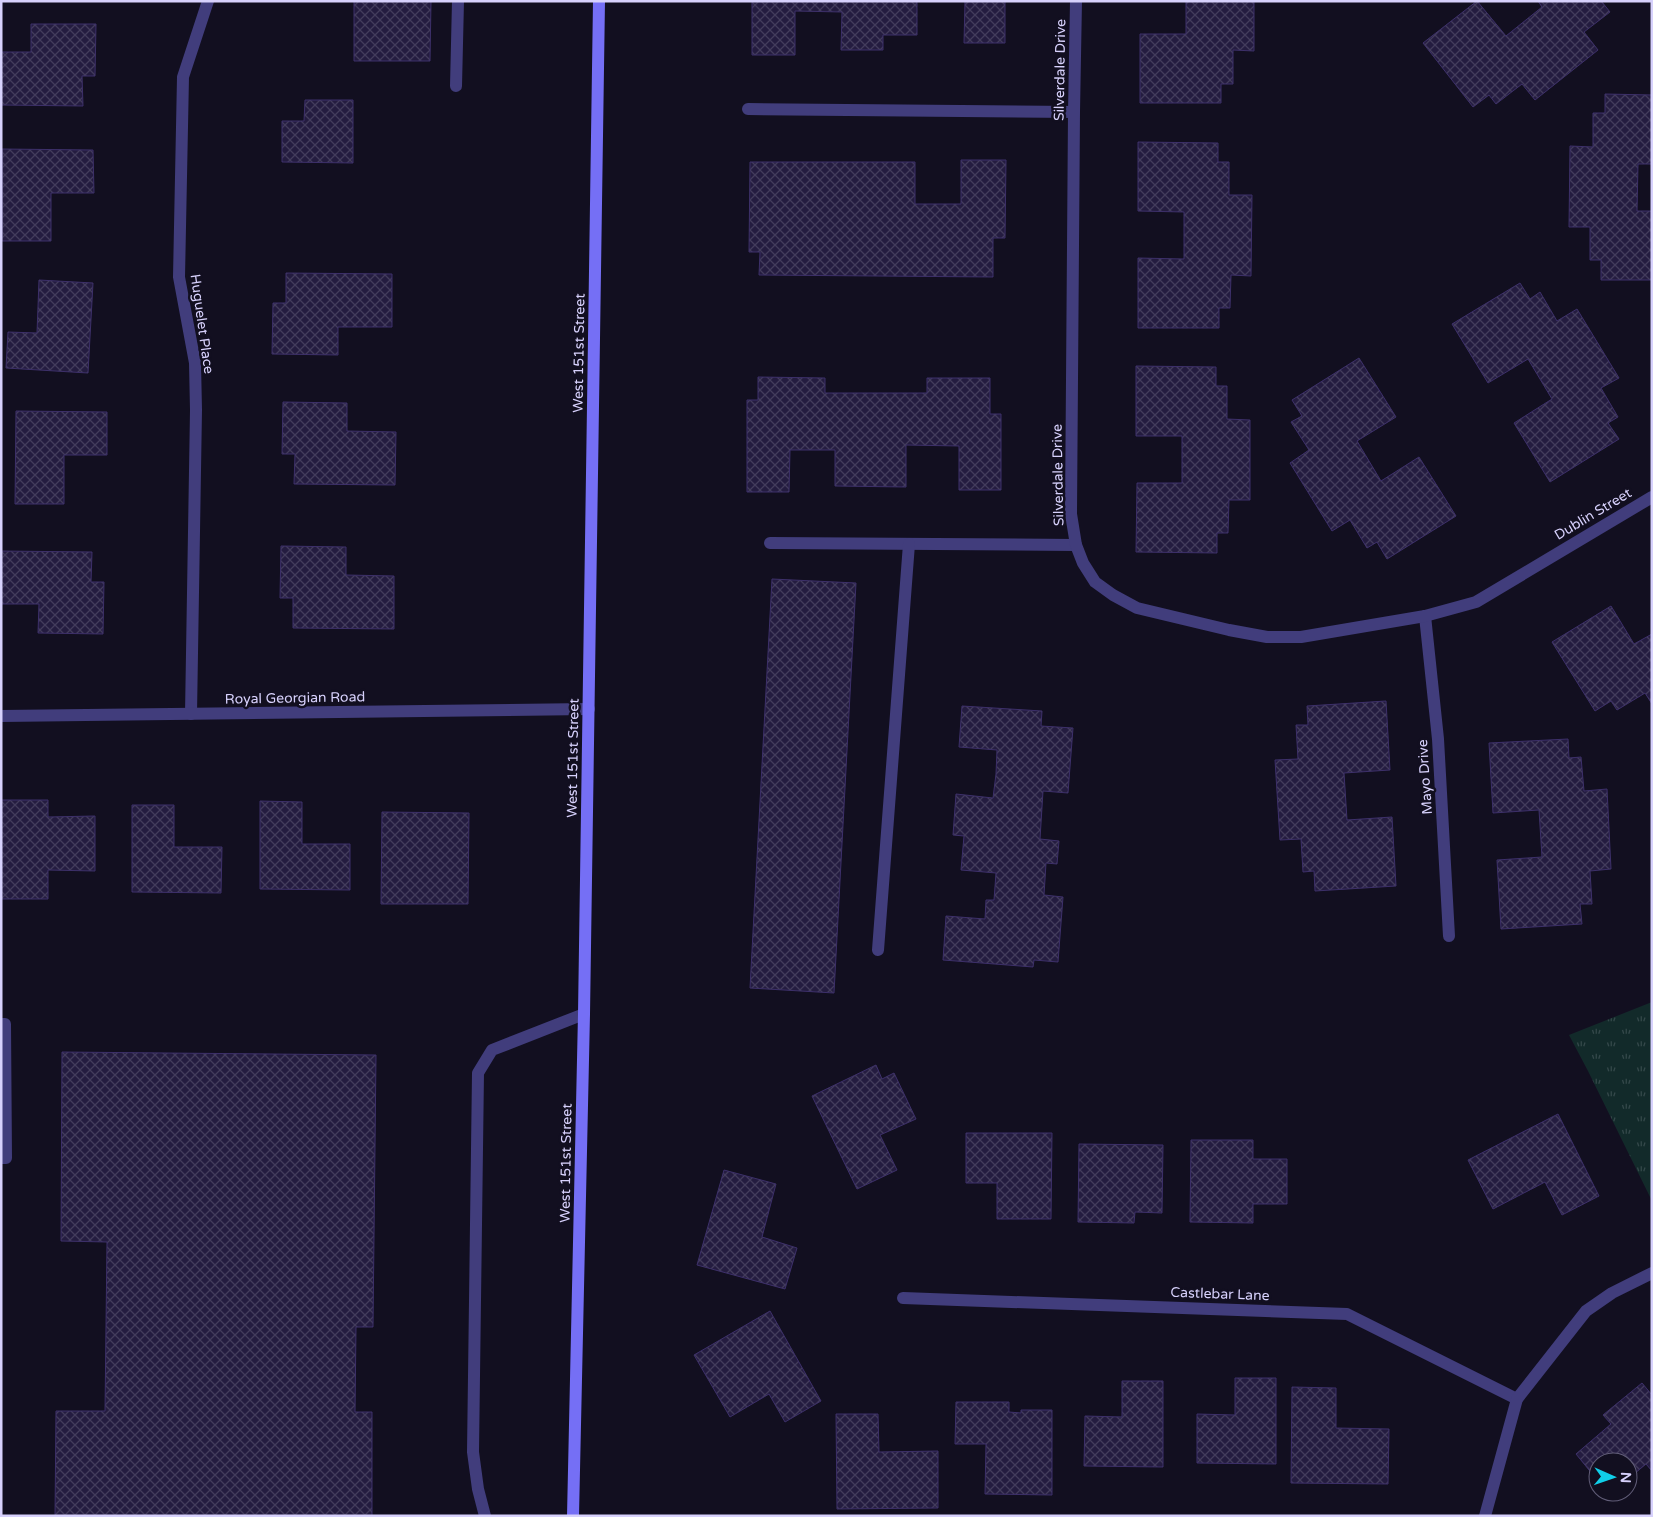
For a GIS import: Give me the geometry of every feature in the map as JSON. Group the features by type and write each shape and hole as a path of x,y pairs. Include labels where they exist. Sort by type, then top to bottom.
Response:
{"street":[{"name":"Huguelet Place","path":"190,714 196,410 195,363 179,276 183,77 208,1"},
{"path":"456,86 458,1"},
{"name":"West 151st Street","path":"573,1516 584,1014 599,1"},
{"name":"Silverdale Drive","path":"1076,1 1071,514 1076,545 1083,563 1096,582 1113,595 1137,608 1267,637 1301,637 1424,616 1476,602 1550,557"},
{"path":"748,109 1074,112"},
{"name":"Dublin Street","path":"1550,557 1652,496"},
{"path":"770,543 1076,545"},
{"path":"878,950 909,544"},
{"name":"Mayo Drive","path":"1424,616 1438,739 1449,936"},
{"name":"Royal Georgian Road","path":"1,716 589,709"},
{"path":"485,1516 478,1489 473,1452 478,1073 492,1050 584,1014"},
{"path":"1,1024 5,1024 6,1158 1,1158"},
{"path":"1485,1516 1517,1399 1586,1311 1612,1293 1652,1273"},
{"name":"Castlebar Lane","path":"903,1298 1347,1314 1517,1399"}],"green space":[{"path":"1652,1002 1652,1201 1569,1035"}],"building":[{"path":"354,1 431,1 430,61 354,61"},
{"path":"752,1 917,1 917,35 883,35 883,50 841,50 842,12 795,11 795,55 752,55"},
{"path":"965,1 1005,1 1005,43 964,43"},
{"path":"1186,1 1254,1 1254,51 1233,50 1233,84 1221,84 1221,103 1140,103 1140,34 1186,34"},
{"path":"1477,1 1506,36 1542,7 1538,1 1603,1 1610,12 1584,32 1598,50 1535,100 1522,84 1496,104 1489,95 1473,107 1423,43"},
{"path":"31,24 96,24 95,76 82,76 83,106 1,105 1,52 31,52"},
{"path":"1605,94 1652,95 1652,164 1638,164 1637,211 1652,211 1652,280 1601,280 1601,260 1590,260 1590,227 1569,227 1570,146 1593,147 1593,113 1605,113"},
{"path":"305,100 353,100 353,163 282,162 282,121 304,121"},
{"path":"1138,142 1218,143 1218,162 1229,162 1229,195 1252,195 1251,276 1231,275 1230,308 1219,308 1219,328 1138,328 1138,258 1184,259 1184,212 1138,211"},
{"path":"2,149 93,150 94,193 51,193 51,241 2,241"},
{"path":"961,160 1006,160 1005,238 993,238 993,277 759,275 760,252 749,252 750,162 915,162 915,204 961,204"},
{"path":"286,273 392,274 392,327 338,327 338,355 272,354 273,303 286,303"},
{"path":"39,280 93,283 88,373 6,368 8,332 37,333"},
{"path":"1520,283 1530,299 1540,292 1557,321 1577,309 1619,378 1601,388 1618,417 1608,423 1619,439 1550,482 1514,423 1552,399 1528,359 1488,383 1452,324"},
{"path":"1359,358 1396,417 1357,441 1381,481 1419,457 1456,516 1387,559 1377,542 1367,548 1350,520 1332,531 1290,463 1309,450 1291,422 1302,416 1292,400"},
{"path":"1136,366 1216,367 1216,386 1227,386 1227,419 1250,420 1250,500 1229,500 1228,533 1217,533 1217,553 1136,552 1137,483 1182,483 1182,436 1136,436"},
{"path":"758,377 825,378 825,393 927,393 927,378 990,378 990,414 1001,414 1001,490 959,490 959,446 906,445 906,487 835,486 835,450 790,450 789,492 747,492 747,400 758,400"},
{"path":"283,402 347,403 347,431 396,432 395,485 294,484 295,454 282,454"},
{"path":"16,411 107,412 107,455 64,455 64,504 15,504"},
{"path":"281,546 346,547 346,575 394,576 394,629 293,628 293,598 280,598"},
{"path":"1,551 92,552 91,582 104,582 103,634 38,633 39,604 1,604"},
{"path":"772,579 856,583 834,993 750,988"},
{"path":"1611,606 1634,644 1652,634 1652,704 1645,693 1617,710 1611,701 1595,711 1552,642"},
{"path":"1386,701 1390,770 1344,773 1347,820 1392,817 1396,886 1315,891 1314,871 1303,872 1301,839 1280,840 1275,760 1298,759 1296,725 1308,725 1307,706"},
{"path":"962,706 1042,711 1041,726 1073,728 1068,793 1043,791 1040,839 1059,841 1057,864 1046,863 1044,895 1063,897 1058,962 1034,960 1033,967 943,960 946,916 985,919 986,900 994,900 996,873 961,870 964,836 953,835 956,794 993,798 996,774 997,750 959,747"},
{"path":"1568,739 1569,758 1581,757 1584,791 1607,789 1611,869 1590,871 1592,904 1580,904 1582,924 1501,929 1497,860 1542,857 1539,810 1493,813 1489,743"},
{"path":"1,800 48,800 48,817 95,816 95,871 48,870 48,899 1,899"},
{"path":"260,801 302,802 302,844 350,844 350,890 260,889"},
{"path":"132,805 174,805 174,847 222,847 221,893 132,892"},
{"path":"382,812 469,813 468,904 381,904"},
{"path":"62,1052 376,1055 373,1327 356,1327 355,1412 372,1412 372,1516 55,1516 56,1411 105,1411 107,1242 61,1241"},
{"path":"876,1065 882,1079 894,1073 916,1119 880,1135 897,1170 857,1189 812,1096"},
{"path":"1558,1114 1599,1196 1562,1215 1545,1182 1493,1209 1468,1160"},
{"path":"966,1133 1052,1133 1051,1219 997,1219 997,1183 966,1183"},
{"path":"1191,1140 1253,1140 1253,1159 1287,1159 1287,1204 1253,1204 1253,1223 1190,1222"},
{"path":"1079,1144 1163,1145 1162,1213 1135,1212 1134,1223 1078,1222"},
{"path":"724,1170 776,1184 762,1237 797,1248 785,1289 697,1265"},
{"path":"770,1311 821,1401 785,1422 769,1394 730,1417 694,1355"},
{"path":"1235,1378 1276,1378 1276,1464 1197,1463 1197,1414 1235,1415"},
{"path":"1122,1381 1163,1381 1163,1467 1084,1466 1085,1416 1122,1417"},
{"path":"1642,1383 1652,1395 1652,1471 1646,1464 1638,1471 1638,1452 1588,1452 1588,1469 1576,1454 1611,1424 1603,1415"},
{"path":"1292,1387 1336,1388 1336,1428 1389,1429 1388,1484 1291,1483"},
{"path":"956,1402 1009,1402 1009,1412 1021,1413 1021,1410 1052,1410 1052,1495 985,1494 986,1444 955,1444"},
{"path":"836,1414 878,1414 879,1452 938,1451 938,1508 837,1509"}]}
